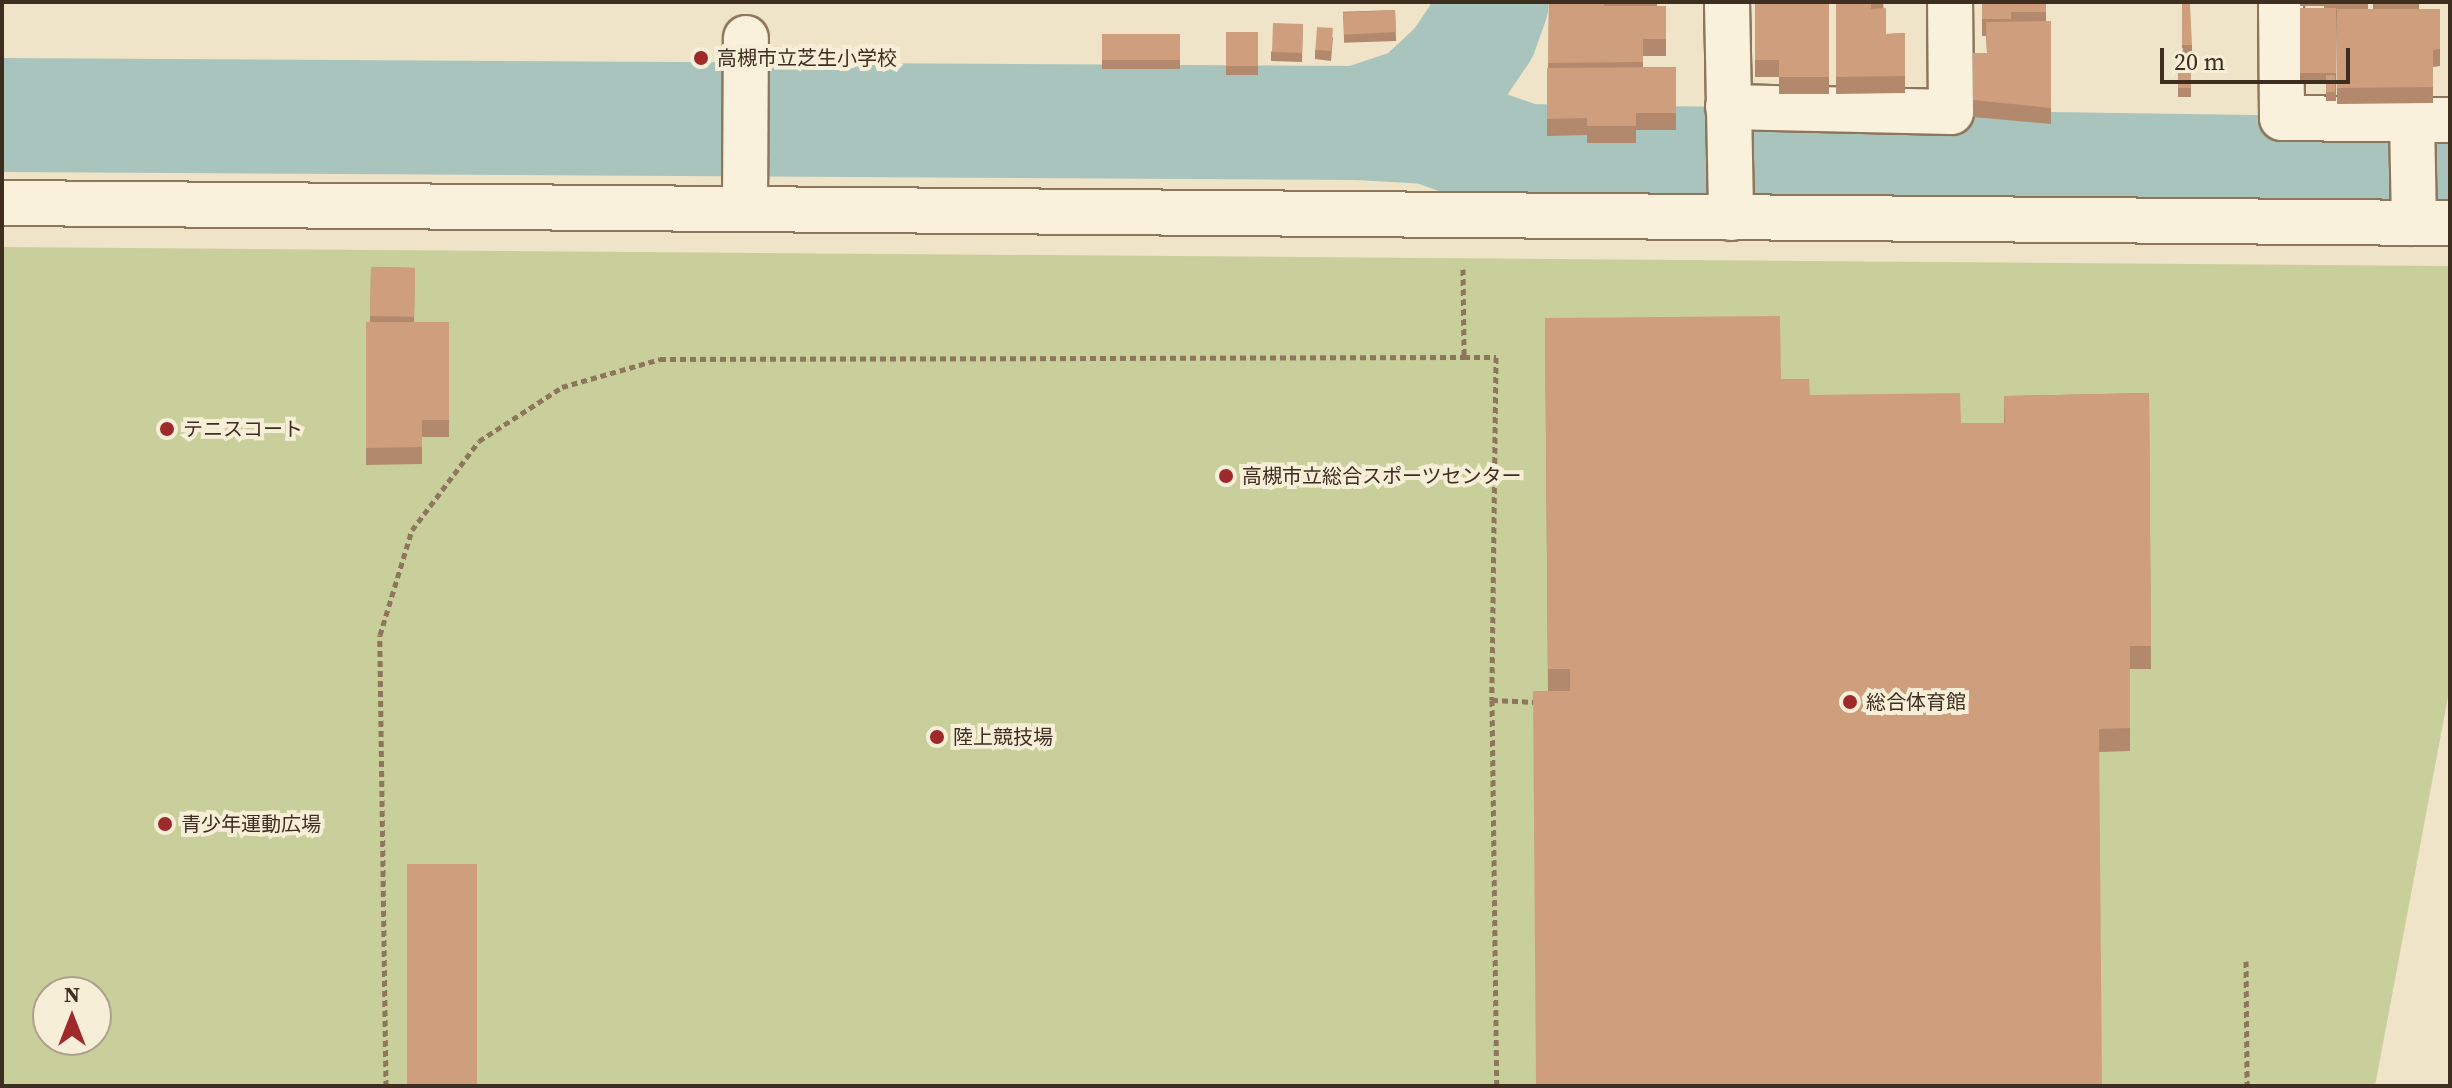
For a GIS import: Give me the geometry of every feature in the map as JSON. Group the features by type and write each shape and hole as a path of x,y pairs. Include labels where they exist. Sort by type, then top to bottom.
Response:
{"street":[{"path":"1727,2 1731,200"},
{"path":"1728,121 1951,112 1950,2"},
{"path":"2,203 1462,216 1731,200 2432,223 2431,120 2282,118 2281,2"},
{"path":"745,209 746,56"}],"path":[{"path":"1462,216 1464,357"},
{"path":"386,1086 380,635 412,530 479,441 562,387 660,359 1464,357 1496,357 1492,700 1497,1086"},
{"path":"1492,700 1548,702"},
{"path":"2246,961 2247,1086"}],"green space":[{"name":"高槻市立総合スポーツセンター","path":"2,247 2450,266 2450,686 2375,1086 2,1086"}],"building":[{"path":"1549,2 1666,6 1666,39 1643,39 1643,62 1548,63"},
{"path":"1755,2 1829,2 1829,77 1779,77 1779,60 1755,60"},
{"path":"1836,2 1871,2 1871,9 1886,8 1886,34 1905,33 1905,76 1836,77"},
{"path":"1982,2 2046,2 2046,12 2011,12 2011,19 1982,19"},
{"path":"2182,4 2190,4 2192,45 2182,45"},
{"path":"2300,8 2336,8 2336,73 2300,73"},
{"path":"2337,9 2440,9 2440,49 2433,50 2433,87 2337,88"},
{"path":"1395,10 1396,32 1344,35 1343,13"},
{"path":"2051,21 2051,108 1973,100 1973,53 1987,53 1986,22"},
{"path":"1273,23 1303,24 1302,53 1272,52"},
{"path":"1317,27 1333,28 1331,51 1315,50"},
{"path":"1226,32 1258,32 1258,66 1226,66"},
{"path":"1102,34 1180,34 1180,60 1102,60"},
{"path":"1676,67 1676,113 1636,113 1636,126 1587,126 1587,118 1547,119 1547,68"},
{"path":"2178,73 2191,73 2191,88 2178,88"},
{"path":"2326,75 2335,75 2335,92 2326,92"},
{"path":"371,267 415,268 414,317 370,316"},
{"name":"総合体育館","path":"1780,316 1781,379 1809,379 1810,395 1960,393 1961,423 2005,423 2004,396 2149,393 2151,646 2130,646 2130,728 2099,729 2102,1086 1536,1086 1533,691 1570,691 1570,669 1548,669 1545,318"},
{"path":"366,322 449,322 449,420 422,420 422,447 366,448"},
{"path":"407,864 477,864 477,1086 407,1086"}],"waterway":[{"path":"2,115 1359,123 1418,103 1458,66 1481,32 1492,2"},
{"path":"1359,123 1429,127 1525,161 2450,175"}],"place":[{"name":"高槻市立芝生小学校","path":"701,58"},
{"name":"テニスコート","path":"167,429"},
{"name":"高槻市立総合スポーツセンター","path":"1226,476"},
{"name":"総合体育館","path":"1850,702"},
{"name":"陸上競技場","path":"937,737"},
{"name":"青少年運動広場","path":"165,824"}]}
